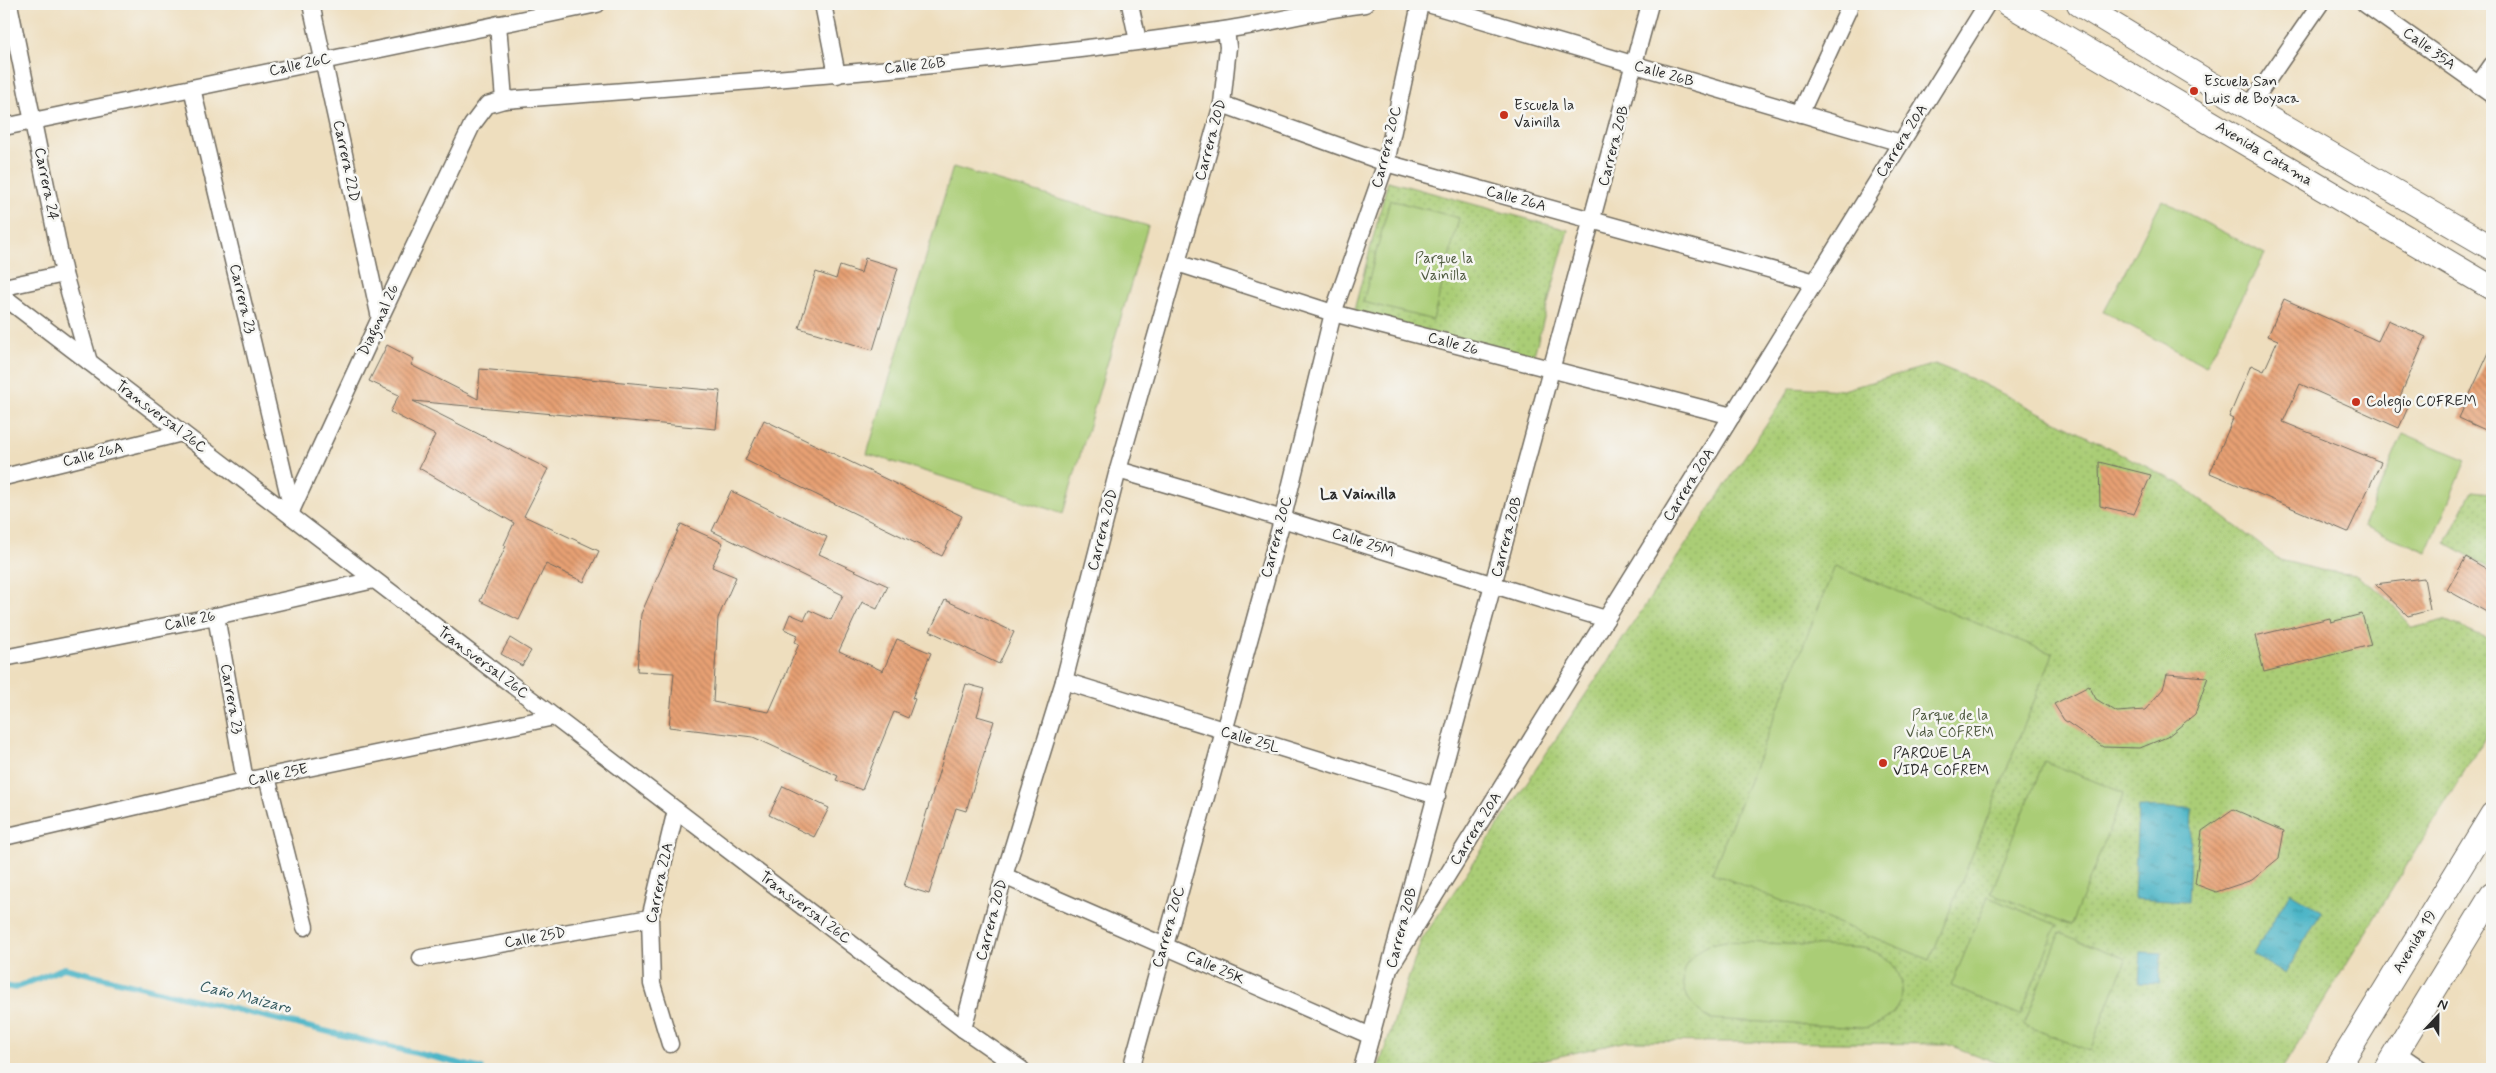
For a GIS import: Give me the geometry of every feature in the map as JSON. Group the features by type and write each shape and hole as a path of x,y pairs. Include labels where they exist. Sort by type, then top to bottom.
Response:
{"main road":[{"name":"Avenida Catama","path":"2009,4 2492,288"},
{"path":"2079,4 2249,107 2492,248"},
{"name":"Avenida 19","path":"2337,1069 2492,814"},
{"path":"2391,1060 2492,895"}],"street":[{"name":"Carrera 24","path":"9,4 64,274 89,362"},
{"name":"Carrera 22D","path":"311,4 380,318"},
{"name":"Calle 26C","path":"4,127 597,4"},
{"path":"823,4 837,75"},
{"path":"1130,4 1138,41"},
{"name":"Calle 26B","path":"472,125 487,105 504,100 837,75 1226,30 1322,10 1365,4"},
{"name":"Carrera 20C","path":"1131,1069 1283,517 1333,312 1386,163 1420,4"},
{"name":"Calle 26B","path":"1428,4 1901,143"},
{"name":"Carrera 20B","path":"1362,1069 1594,220 1650,4"},
{"name":"Carrera 20A","path":"1391,966 1987,4"},
{"path":"2249,107 2320,4"},
{"name":"Calle 35A","path":"2365,4 2492,94"},
{"path":"1800,114 1849,8"},
{"path":"498,24 504,100"},
{"name":"Carrera 20D","path":"963,1029 1004,876 1064,681 1118,470 1222,104 1228,47 1226,30"},
{"path":"2478,85 2492,65"},
{"name":"Carrera 23","path":"192,88 291,513"},
{"name":"Calle 26A","path":"1222,104 1386,163 1815,282"},
{"name":"Diagonal 26","path":"291,513 380,318 472,125"},
{"name":"Calle 26","path":"1177,263 1333,312 1552,371 1732,416"},
{"path":"4,287 64,274"},
{"name":"Transversal 26C","path":"4,297 291,513 374,580 963,1029 1021,1069"},
{"name":"Calle 26A","path":"4,477 182,432"},
{"name":"Calle 25M","path":"1118,470 1283,517 1494,586 1606,619"},
{"name":"Calle 26","path":"4,658 216,616 374,580"},
{"name":"Carrera 23","path":"216,616 245,781"},
{"name":"Calle 25L","path":"1064,681 1437,796"},
{"name":"Calle 25E","path":"4,837 245,781 554,717"},
{"path":"267,777 305,927"},
{"name":"Carrera 22A","path":"670,1044 652,984 650,918 676,810"},
{"name":"Calle 25K","path":"1004,876 1372,1036"},
{"name":"Calle 25D","path":"420,958 650,918"},
{"path":"2391,1060 2421,1069"}],"green space":[{"path":"953,167 1148,226 1063,513 867,454"},
{"name":"Parque la Vainilla","path":"1388,181 1568,230 1532,362 1353,314"},
{"path":"1390,200 1459,218 1433,320 1363,302"},
{"path":"2162,200 2265,254 2206,366 2104,312"},
{"name":"Parque de la Vida COFREM","path":"1935,364 1981,383 2179,483 2280,560 2320,570 2355,575 2382,593 2413,628 2444,620 2492,640 2492,726 2282,1069 2014,1069 1946,1044 1627,1041 1502,1069 1378,1069 1421,941 1791,387 1843,390"},
{"path":"2403,433 2466,460 2427,552 2364,526"},
{"path":"2472,491 2492,493 2492,569 2446,543"},
{"name":"PARQUE LA VIDA COFREM","path":"1835,566 2053,654 1930,960 1712,873"},
{"path":"2044,761 2124,793 2071,925 1991,893"},
{"path":"1988,897 2057,925 2020,1015 1951,986"},
{"path":"2060,933 2126,959 2090,1051 2024,1025"},
{"path":"1726,941 1863,948 1880,955 1892,964 1900,976 1902,989 1900,1002 1892,1013 1880,1022 1863,1028 1711,1019 1697,1010 1688,998 1684,986 1684,974 1688,962 1697,952 1710,945"}],"water":[{"path":"2138,807 2192,809 2188,902 2134,899"},
{"path":"2290,892 2322,911 2285,974 2253,955"},
{"path":"2141,952 2161,953 2159,984 2139,983"}],"building":[{"path":"865,258 898,268 873,350 799,328 816,272 836,279 840,266 861,273"},
{"path":"2284,299 2378,341 2388,320 2426,337 2398,401 2409,405 2399,428 2300,384 2283,422 2381,462 2348,532 2210,473 2233,419 2229,417 2251,365 2264,371 2278,340 2268,336"},
{"path":"387,345 414,359 411,365 478,399 480,369 720,391 716,429 413,401 548,469 524,516 599,551 584,582 546,564 519,620 480,601 506,546 504,545 514,523 419,468 435,435 390,412 399,395 369,381"},
{"path":"2492,346 2492,433 2459,418"},
{"path":"764,420 962,516 942,556 745,460"},
{"path":"2099,462 2151,475 2134,514 2100,506"},
{"path":"731,491 827,537 819,554 888,586 877,609 862,602 839,651 883,671 897,639 931,653 912,698 915,699 908,718 894,712 862,790 836,780 838,776 753,737 669,727 674,673 637,671 641,614 681,524 723,543 712,567 736,577 718,618 713,702 769,712 799,644 795,642 798,635 784,629 790,614 804,620 809,610 831,620 843,595 712,531"},
{"path":"2466,557 2492,572 2492,615 2447,590"},
{"path":"2424,578 2430,610 2408,616 2375,584"},
{"path":"945,600 1014,632 999,664 930,631"},
{"path":"2362,614 2371,645 2264,672 2255,636 2330,618 2331,622"},
{"path":"510,638 531,651 522,666 501,654"},
{"path":"2167,674 2208,677 2195,714 2167,737 2140,748 2103,747 2064,720 2054,704 2089,686 2096,699 2117,712 2145,710 2163,689"},
{"path":"966,684 985,689 977,716 994,721 966,811 956,808 929,894 904,886"},
{"path":"783,786 829,808 814,837 769,815"},
{"path":"2233,809 2284,831 2279,858 2252,880 2216,892 2195,884 2202,831"}],"waterway":[{"name":"Caño Maizaro","path":"4,986 15,988 64,968 482,1069"}],"place":[{"name":"Escuela San Luis de Boyaca","path":"2194,91"},
{"name":"Escuela la Vainilla","path":"1504,115"},
{"name":"Colegio COFREM","path":"2356,402"},
{"name":"PARQUE LA VIDA COFREM","path":"1883,763"}],"district":[{"name":"La Vainilla","path":"1358,494"}]}
